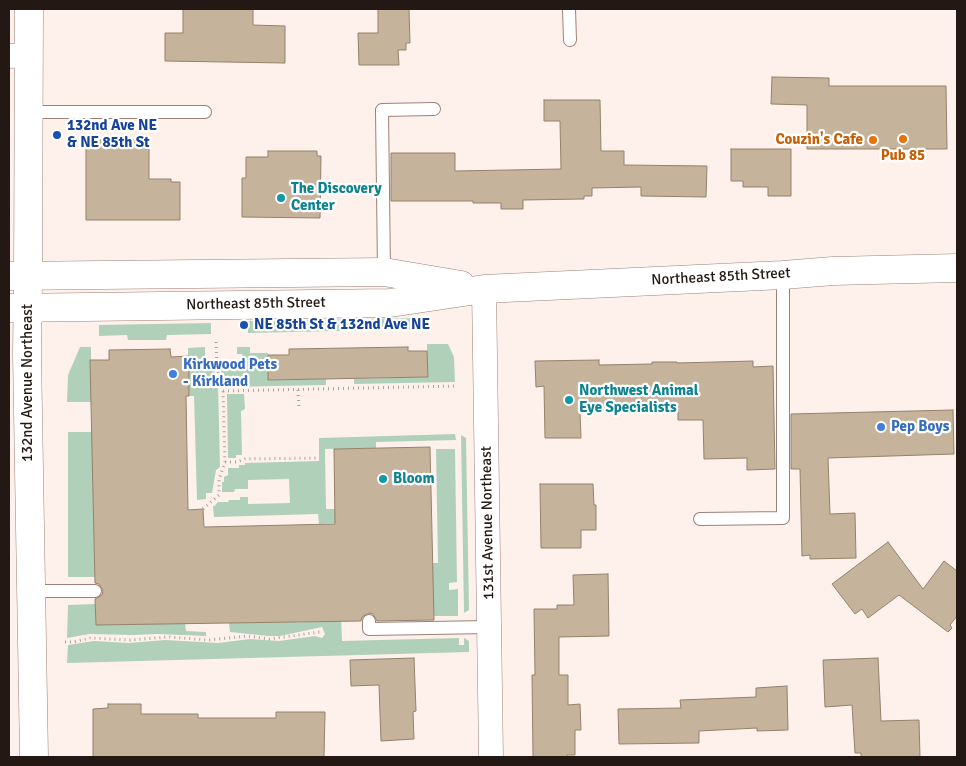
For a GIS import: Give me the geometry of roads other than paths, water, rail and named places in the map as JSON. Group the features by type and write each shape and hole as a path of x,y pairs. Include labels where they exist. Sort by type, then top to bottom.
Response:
{"main road":[{"name":"132nd Avenue Northeast","path":"29,9 19,56 29,112 18,277 18,308 27,354 34,757"},
{"name":"Northeast 85th Street","path":"18,308 390,303 484,289 833,271 957,268"},
{"name":"Northeast 85th Street","path":"18,277 384,272 484,289"}],"street":[{"name":"131st Avenue Northeast","path":"484,289 491,757"}],"lane":[{"path":"569,9 570,40"},
{"path":"384,272 382,110 434,109"},
{"path":"29,112 205,112"},
{"path":"700,519 783,518 782,275"},
{"path":"31,591 95,591"},
{"path":"369,621 369,629 489,627"}],"place":[{"name":"132nd Ave NE & NE 85th St","path":"57,135"},
{"name":"Pub 85","path":"903,139"},
{"name":"Couzin's Cafe","path":"873,140"},
{"name":"The Discovery Center","path":"281,198"},
{"name":"NE 85th St & 132nd Ave NE","path":"244,325"},
{"name":"Kirkwood Pets - Kirkland","path":"173,374"},
{"name":"Northwest Animal Eye Specialists","path":"569,400"},
{"name":"Pep Boys","path":"881,427"},
{"name":"Bloom","path":"383,479"}]}
